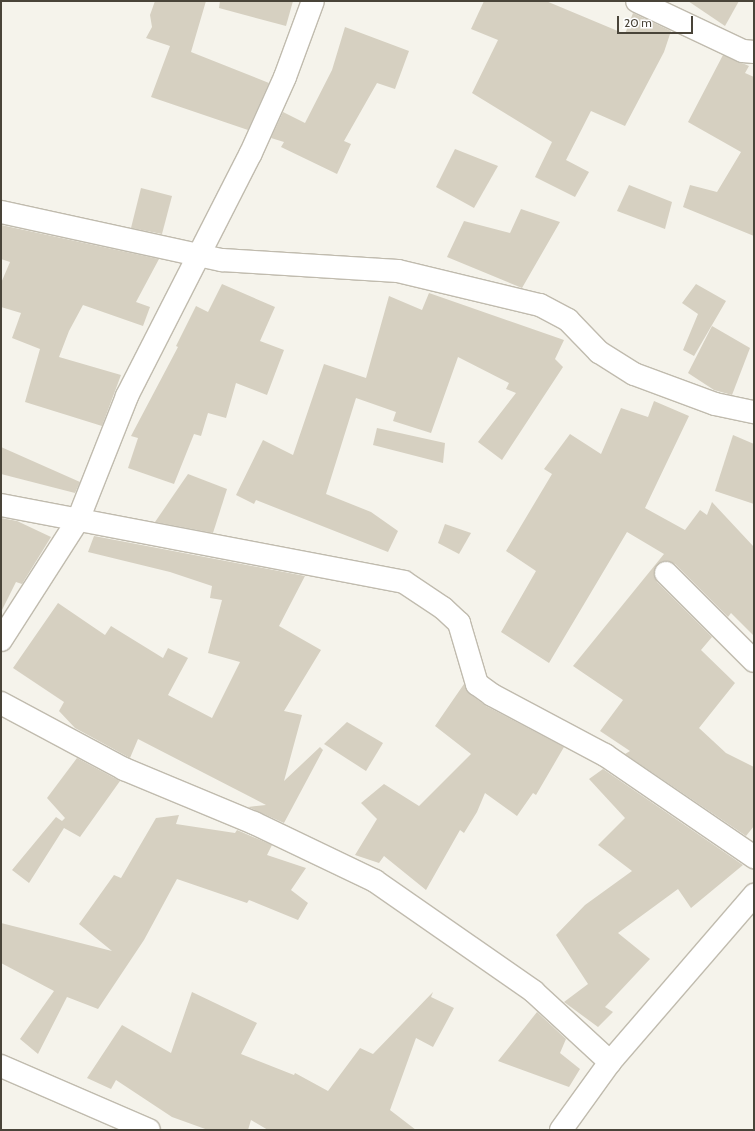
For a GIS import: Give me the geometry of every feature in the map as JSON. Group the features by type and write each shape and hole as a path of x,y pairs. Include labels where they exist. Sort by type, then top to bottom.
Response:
{"street":[{"path":"1,640 92,522 127,396 201,254 285,78 313,1"},
{"path":"637,1 743,51 754,52"},
{"path":"1,212 232,260 398,272 540,304 568,320 599,352 634,374 722,406 754,412"},
{"path":"1,505 404,582 443,608 459,622 477,684 492,695 605,755 754,857"},
{"path":"666,573 754,661"},
{"path":"1,703 124,769 254,823 375,881 532,991 610,1062"},
{"path":"561,1130 610,1062 754,895"},
{"path":"1,1066 149,1130"}],"building":[{"path":"155,1 206,1 191,52 269,83 248,130 151,97 170,46 146,38 152,27 150,15"},
{"path":"220,1 293,1 286,26 219,8"},
{"path":"484,1 546,1 625,34 633,13 671,31 664,52 625,126 591,111 566,160 589,172 575,197 535,177 552,142 472,93 498,40 471,29"},
{"path":"688,1 739,1 725,26"},
{"path":"345,27 409,51 395,89 377,83 344,141 351,144 337,174 281,147 284,142 271,138 283,112 305,123 332,70"},
{"path":"723,55 749,66 745,73 754,77 754,236 683,207 690,185 717,192 741,152 688,122"},
{"path":"455,149 498,166 474,208 436,187"},
{"path":"629,185 672,202 665,229 617,211"},
{"path":"141,188 172,196 162,234 131,228"},
{"path":"521,209 560,222 522,288 447,257 464,221 510,233"},
{"path":"1,225 159,259 136,302 150,307 143,326 83,305 69,331 59,357 121,375 102,426 25,402 40,349 12,338 21,313 1,307 1,283 10,262 1,259"},
{"path":"222,284 275,307 260,341 284,350 267,395 236,383 226,418 208,413 201,436 194,434 174,484 128,468 138,438 131,436 178,347 176,346 196,306 208,312"},
{"path":"696,284 726,301 694,356 683,350 698,314 682,303"},
{"path":"429,293 564,340 555,359 563,367 502,460 478,442 516,393 506,389 509,383 458,357 431,433 393,421 396,412 356,398 326,494 371,512 398,531 388,552 256,500 254,504 236,495 263,440 293,455 324,364 366,378 389,296 422,310"},
{"path":"712,326 750,348 732,395 714,390 688,373"},
{"path":"654,401 689,416 645,508 685,530 700,510 707,515 712,502 754,547 754,636 731,613 728,617 675,564 662,561 654,570 657,582 712,637 701,650 735,683 699,728 726,753 754,767 754,826 746,836 625,754 630,751 600,731 623,700 573,666 664,554 627,532 549,663 501,632 536,571 506,551 552,474 544,469 570,434 601,454 621,408 648,417"},
{"path":"377,428 445,443 443,463 373,445"},
{"path":"733,435 754,444 754,504 715,491"},
{"path":"1,447 80,482 75,493 1,474"},
{"path":"188,474 227,489 213,533 155,522"},
{"path":"1,518 17,521 51,537 22,584 16,582 1,612"},
{"path":"445,524 471,533 459,554 438,543"},
{"path":"94,536 305,576 279,626 321,650 284,711 302,715 284,781 320,747 323,750 284,823 248,807 266,805 138,739 130,758 75,728 59,711 64,702 13,668 58,603 105,635 111,626 163,658 168,648 188,658 168,695 212,718 240,662 208,653 222,600 210,598 212,586 170,572 88,552"},
{"path":"464,684 470,694 486,706 564,747 536,795 533,793 517,816 485,793 477,812 464,833 460,830 426,890 384,856 379,863 355,855 377,819 361,803 384,784 419,806 471,754 435,726"},
{"path":"347,722 383,743 366,771 324,744"},
{"path":"77,758 120,781 80,837 64,828 29,883 12,870 56,817 62,821 65,818 47,798"},
{"path":"603,769 743,865 691,908 678,889 618,933 650,959 605,1007 613,1012 598,1027 564,1002 588,984 556,935 585,905 632,871 598,845 625,818 589,779"},
{"path":"179,815 176,824 235,833 237,830 272,845 267,855 306,868 291,890 308,903 298,920 249,900 247,903 177,879 144,940 98,1009 67,997 38,1054 20,1039 54,991 1,963 1,923 112,951 79,924 114,875 121,878 156,818"},
{"path":"192,992 257,1023 241,1054 294,1075 295,1073 328,1091 360,1048 373,1054 433,992 431,997 454,1008 433,1047 416,1038 390,1110 416,1130 268,1130 251,1120 248,1130 208,1130 172,1117 116,1080 111,1089 87,1078 122,1025 171,1053"},
{"path":"537,1012 566,1039 560,1053 580,1069 569,1087 498,1061"}]}
